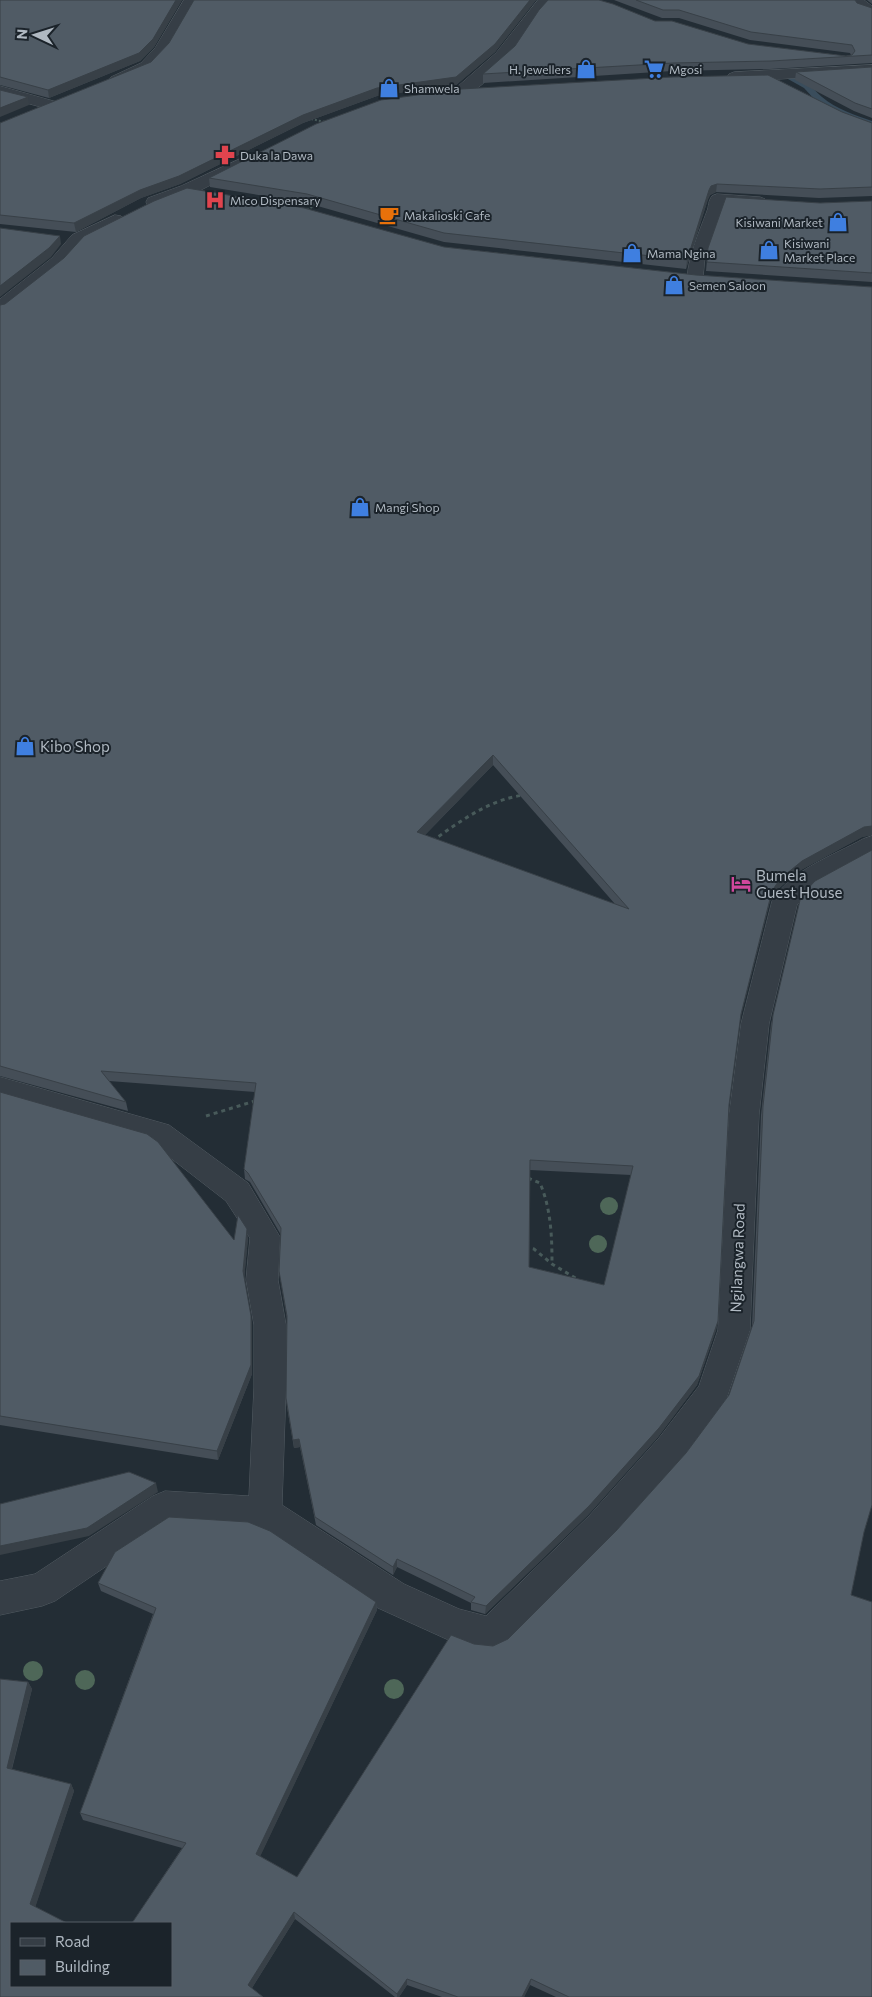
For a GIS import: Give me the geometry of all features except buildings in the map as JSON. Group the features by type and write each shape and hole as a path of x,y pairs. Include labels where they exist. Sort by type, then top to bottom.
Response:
{"street":[{"path":"103,85 146,66 161,50 191,0"},
{"path":"461,92 501,58 514,42 529,17 546,0"},
{"path":"857,0 861,6 872,12"},
{"path":"840,57 872,64"},
{"path":"721,77 770,76 872,69"},
{"path":"770,76 796,89"},
{"path":"444,94 488,90"},
{"path":"0,91 57,103 26,115"},
{"path":"0,308 58,262 78,240 137,210 187,190 258,155"},
{"path":"187,190 215,195"},
{"path":"58,237 78,240"},
{"path":"687,276 715,279"},
{"name":"Ngilangwa Road","path":"265,1513 391,1596 453,1625 474,1632 493,1634 520,1604 608,1520 671,1449 713,1394 734,1330 744,1116 755,1024 785,901 803,883 872,845"},
{"path":"0,1088 159,1133 237,1192 264,1236 262,1280 270,1325 265,1513 165,1508 42,1589 0,1598"}],"lane":[{"path":"687,276 697,257 716,208 717,199 772,203"}],"path":[{"path":"308,118 325,122"},
{"path":"307,210 319,203"},
{"path":"428,844 462,819 496,802 526,795"},
{"path":"159,1133 263,1098"},
{"path":"525,1176 540,1183 548,1198 552,1228 552,1264"},
{"path":"522,1246 534,1249 552,1264 582,1282"}],"waterway":[{"path":"791,77 807,86 820,100 845,115 872,124"}],"place":[{"name":"H. Jewellers","path":"586,69"},
{"name":"Mgosi","path":"654,69"},
{"name":"Shamwela","path":"389,88"},
{"name":"Duka la Dawa","path":"225,155"},
{"name":"Mico Dispensary","path":"215,200"},
{"name":"Makalioski Cafe","path":"389,215"},
{"name":"Kisiwani Market","path":"838,222"},
{"name":"Kisiwani Market Place","path":"769,250"},
{"name":"Mama Ngina","path":"632,253"},
{"name":"Semen Saloon","path":"674,285"},
{"name":"Mangi Shop","path":"360,507"},
{"name":"Kibo Shop","path":"25,746"},
{"name":"Bumela Guest House","path":"741,884"}]}
